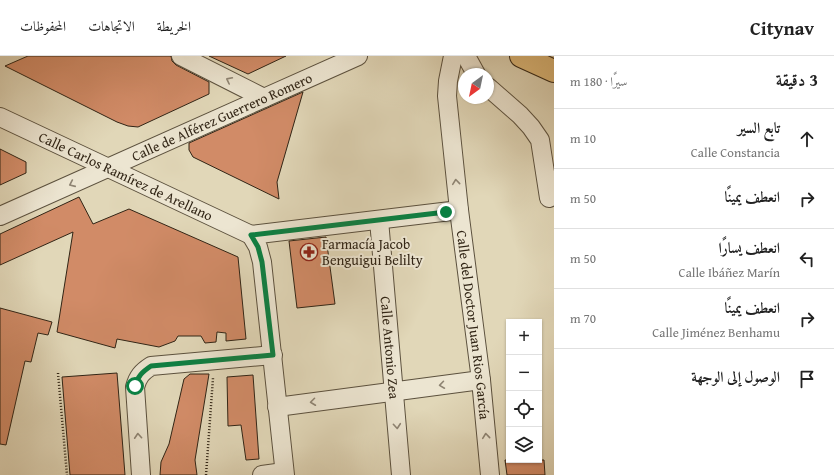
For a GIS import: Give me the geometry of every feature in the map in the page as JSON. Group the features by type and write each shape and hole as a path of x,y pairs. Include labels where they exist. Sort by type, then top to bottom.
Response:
{"main road":[{"path":"522,56 554,71"}],"street":[{"path":"181,56 264,98"},
{"name":"Calle de Alférez Guerrero Romero","path":"0,216 358,56"},
{"name":"Calle del Doctor Juan Rios García","path":"453,56 448,81 447,96 459,210 481,380 490,475"},
{"path":"466,56 473,68"},
{"path":"494,92 531,126 540,140 549,198"},
{"name":"Calle Carlos Ramírez de Arellano","path":"0,117 251,235"},
{"path":"262,475 285,474 262,262 258,247 251,235 459,210"},
{"name":"Calle Antonio Zea","path":"379,220 401,475"},
{"path":"141,475 135,386 142,372 151,366 273,355"},
{"path":"277,407 481,380"}],"path":[{"path":"206,475 214,361"},
{"path":"58,373 67,475"}],"building":[{"path":"28,56 171,56 172,61 176,65 209,82 209,94 138,127 128,126 117,122 5,66"},
{"path":"209,56 286,56 248,74"},
{"path":"303,92 277,182 279,199 193,157 189,150 189,143"},
{"path":"0,149 26,162 26,173 0,185"},
{"path":"79,197 93,224 129,209 238,257 246,339 226,341 226,333 217,332 216,342 205,343 201,336 178,336 175,341 159,347 117,339 115,348 57,332 73,232 0,265 0,234"},
{"path":"326,237 335,304 297,308 289,241"},
{"path":"0,308 52,322 48,335 38,333 31,362 25,361 6,445 0,444"},
{"path":"117,373 125,475 70,475 62,377"},
{"path":"190,374 209,374 195,460 197,475 160,475 161,462 169,444 184,379"},
{"path":"253,375 259,459 246,460 241,425 228,426 227,377"},
{"path":"505,460 506,463 542,463 542,460 544,460 545,475 507,475"}],"place":[{"name":"Farmacía Jacob Benguigui Belilty","path":"309,252"}],"route":[{"path":"135,386 142,372 151,366 273,355 262,262 258,247 251,235 446,212"}]}
